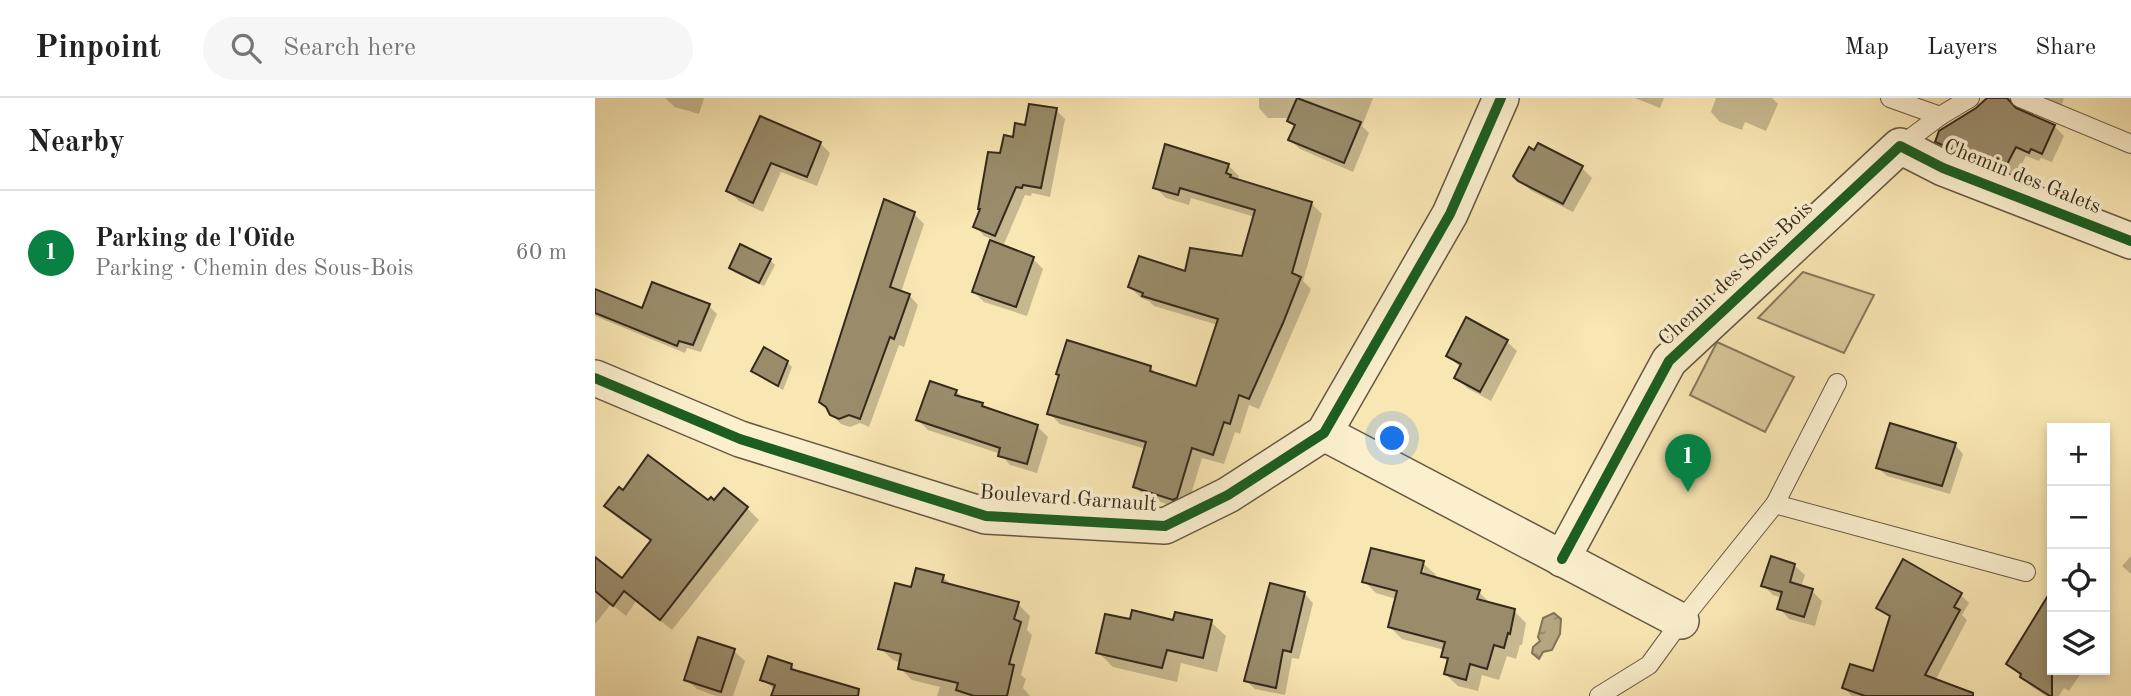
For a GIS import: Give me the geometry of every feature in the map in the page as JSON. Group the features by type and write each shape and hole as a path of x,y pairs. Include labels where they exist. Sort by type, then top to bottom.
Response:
{"street":[{"name":"Boulevard Garnault","path":"595,378 740,439 986,516 1165,526 1228,495 1324,433 1450,214 1501,98"},
{"name":"Chemin des Galets","path":"1900,146 1943,168 2131,241"},
{"name":"Chemin des Sous-Bois","path":"1562,559 1669,361 1900,146"},
{"path":"1324,433 1681,621"}],"lane":[{"name":"Chemin des Galets","path":"1890,98 1940,116"},
{"path":"1940,116 1970,98"},
{"path":"2020,98 2131,144"},
{"name":"Chemin des Galets","path":"1900,146 1940,116"},
{"path":"1599,696 1649,665 1775,504 1837,383"},
{"path":"1775,504 2026,572"}],"shaded area":[{"path":"1803,272 1874,295 1844,353 1758,318"},
{"path":"1717,342 1794,377 1765,432 1690,395"}],"water":[{"path":"1554,613 1561,619 1560,634 1552,650 1543,652 1539,659 1532,653 1533,647 1540,641 1538,637 1543,618"}],"building":[{"path":"1297,98 1361,122 1344,163 1288,140 1295,125 1287,121"},
{"path":"1987,98 2007,98 2016,108 2055,125 2042,154 2031,149 2029,153 2016,147 2004,170 1935,142 1939,131"},
{"path":"1029,104 1057,108 1041,188 1023,185 1022,188 1016,187 995,236 973,227 980,209 988,152 1000,153 1004,135 1013,137 1015,123 1025,125"},
{"path":"760,116 821,142 807,177 771,163 753,203 726,191"},
{"path":"1538,143 1583,166 1563,204 1513,176 1529,147 1534,150"},
{"path":"1165,144 1229,164 1226,173 1231,175 1230,177 1312,202 1292,273 1301,277 1249,399 1239,395 1230,424 1224,422 1213,455 1192,448 1177,498 1173,500 1133,487 1146,442 1047,414 1067,340 1151,366 1150,371 1196,386 1218,319 1142,296 1143,293 1128,287 1139,256 1185,271 1190,248 1242,256 1255,210 1180,188 1178,195 1153,188"},
{"path":"884,199 915,212 890,287 910,294 894,339 890,337 860,419 849,415 839,419 830,415 826,407 819,402"},
{"path":"990,240 1034,257 1016,307 972,292"},
{"path":"740,244 771,259 759,283 729,268"},
{"path":"652,282 710,304 693,345 679,341 677,346 595,313 595,289 642,308"},
{"path":"1466,317 1508,340 1480,392 1454,378 1461,364 1446,356"},
{"path":"764,347 788,361 778,386 751,371"},
{"path":"930,381 957,390 955,395 983,403 982,406 1038,425 1027,464 998,456 1000,448 916,420"},
{"path":"1890,423 1956,443 1942,486 1876,468"},
{"path":"648,455 708,500 711,497 714,500 724,488 748,507 660,620 624,591 613,606 595,591 595,557 622,578 651,540 604,506 619,487 623,490"},
{"path":"1371,548 1424,561 1421,573 1480,590 1477,599 1515,609 1504,648 1494,645 1487,669 1470,664 1466,680 1444,674 1448,658 1441,657 1445,642 1388,627 1397,591 1362,582"},
{"path":"1771,556 1795,564 1790,582 1813,589 1804,617 1777,609 1782,592 1761,586"},
{"path":"1903,559 1962,593 1954,607 1960,610 1925,675 1973,693 1973,696 1865,696 1842,688 1850,664 1873,671 1890,616 1876,608"},
{"path":"916,568 944,575 942,582 1019,602 1014,619 1021,622 1009,664 1014,665 1007,696 974,696 956,690 958,683 898,669 901,654 878,649 895,583 911,587"},
{"path":"1270,583 1305,592 1291,652 1283,650 1276,688 1244,681"},
{"path":"2047,597 2047,675 2052,675 2052,696 2020,677 2021,674 2006,664"},
{"path":"1132,610 1173,620 1175,612 1212,620 1203,658 1167,650 1162,668 1096,653 1105,614 1130,619"},
{"path":"698,637 735,649 721,692 684,680"},
{"path":"768,656 792,664 791,669 859,689 858,696 771,696 775,685 760,680"}],"cycle path":[{"path":"595,378 740,439 986,516 1165,526 1228,495 1324,433 1450,214 1501,98"},
{"path":"1562,559 1669,361 1900,146 1943,168 2131,241"}],"place":[{"name":"Parking de l'Oïde","path":"1688,492"}]}
